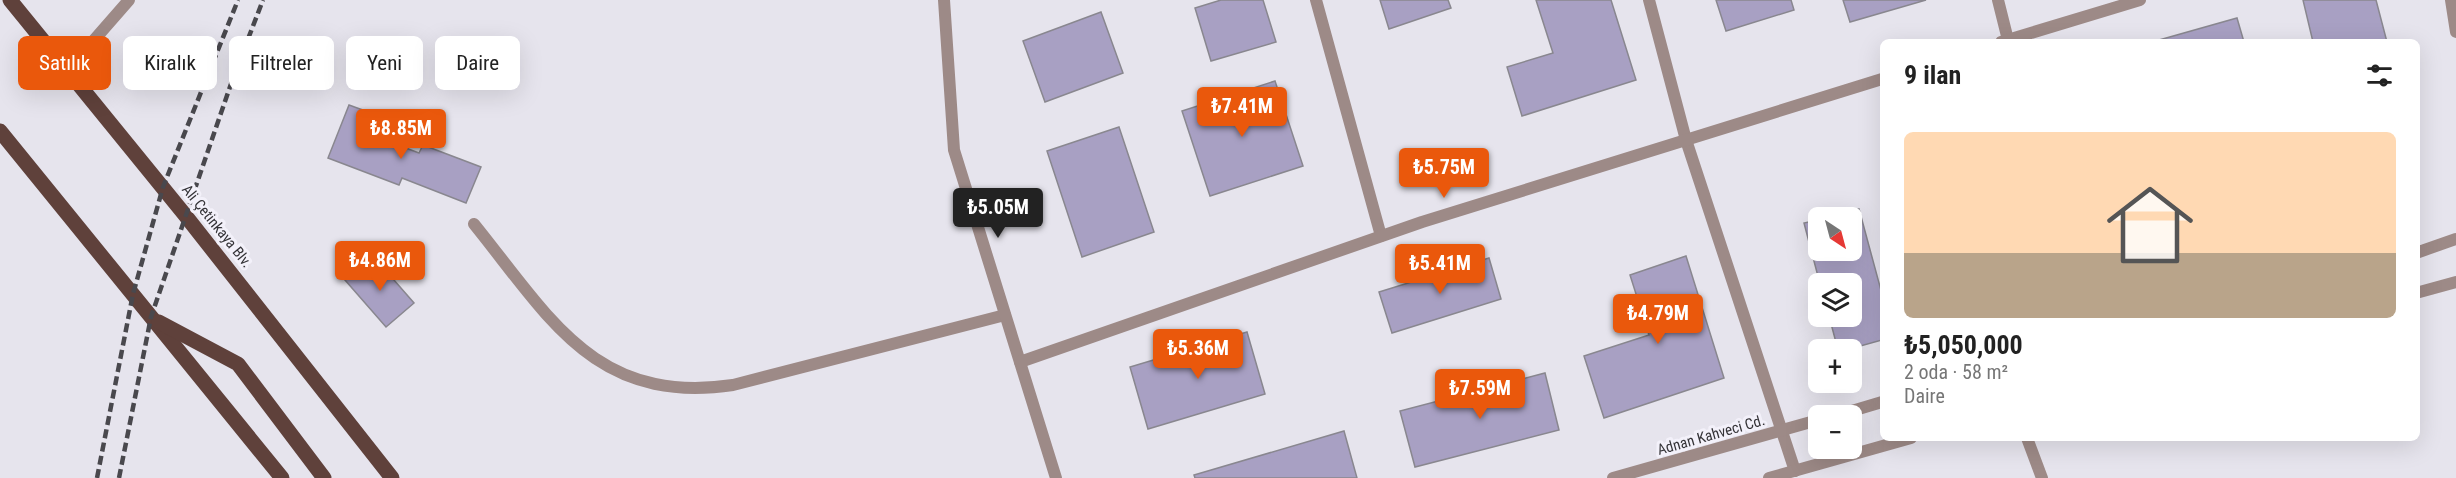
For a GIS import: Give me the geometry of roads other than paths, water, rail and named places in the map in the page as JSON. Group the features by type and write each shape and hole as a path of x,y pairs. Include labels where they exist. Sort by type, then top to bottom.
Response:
{"main road":[{"name":"Ali Çetinkaya Blv.","path":"10,0 39,36"},
{"name":"Ali Çetinkaya Blv.","path":"84,90 193,224 393,478"},
{"path":"0,131 282,478"},
{"path":"151,317 238,364 324,478"}],"street":[{"path":"98,36 129,0"},
{"path":"944,0 954,150 1056,478"},
{"path":"1316,0 1381,236"},
{"path":"1649,0 1686,140 1795,471"},
{"path":"1998,0 2004,39"},
{"path":"2011,39 2140,0"},
{"path":"2451,0 2456,32"},
{"path":"1020,362 1381,236 1880,80"},
{"path":"474,224 560,331 583,352 609,369 638,381 662,386 709,388 733,385 1005,315"},
{"path":"2420,252 2456,238"},
{"path":"2420,292 2456,282"},
{"path":"1862,408 1880,403"},
{"name":"Adnan Kahveci Cd.","path":"1613,478 1808,423"},
{"path":"1769,478 1900,441"},
{"path":"2028,441 2042,478"}],"railway":[{"path":"97,478 133,294 163,187 238,0"},
{"path":"119,478 151,317 233,78 263,0"}]}
